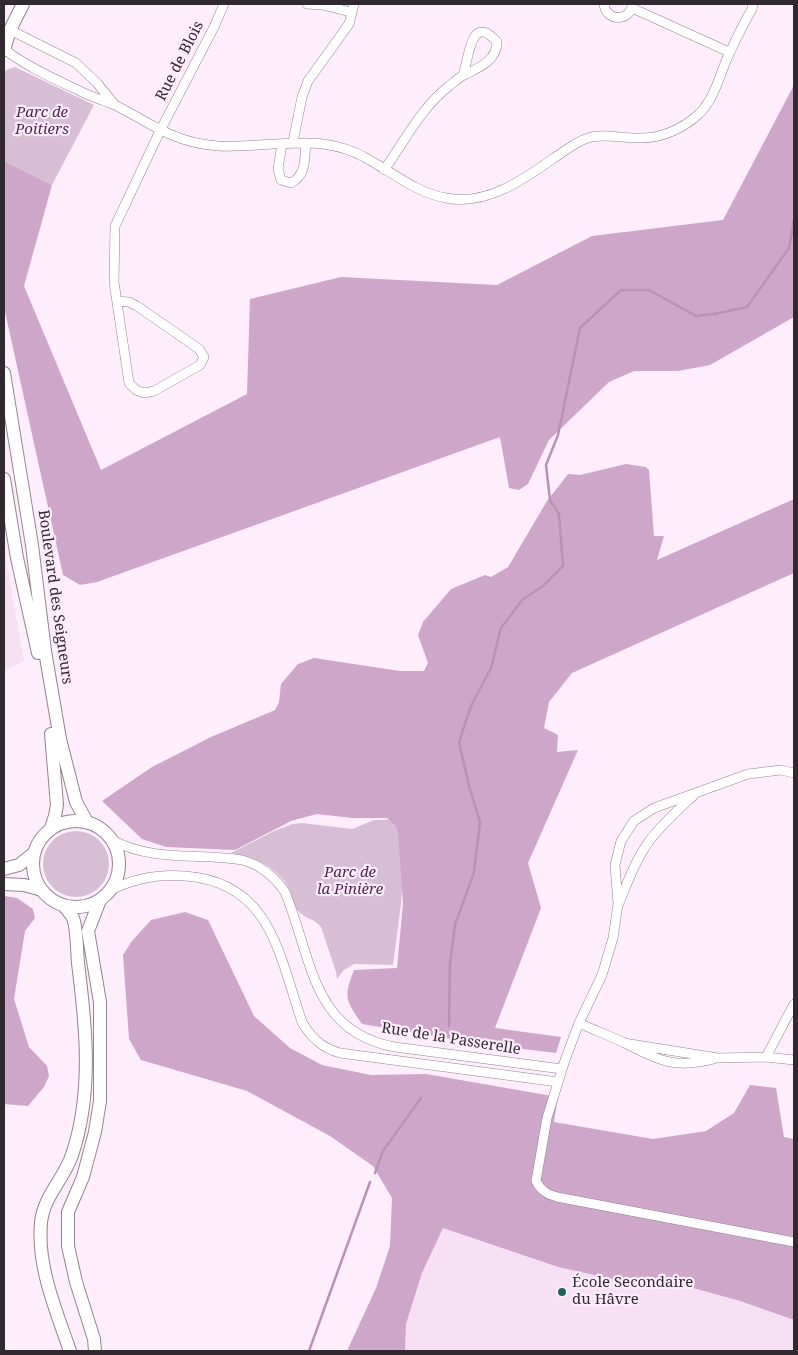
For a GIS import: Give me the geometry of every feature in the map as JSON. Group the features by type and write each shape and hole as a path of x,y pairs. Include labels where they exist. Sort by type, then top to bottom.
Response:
{"street":[{"path":"23,4 7,34 4,49 18,60 116,106 160,131 187,141 217,146 293,142 333,146 363,156 384,170 430,194 461,200 488,195 508,188 572,145 588,138 605,136 661,137 682,126 700,112 714,92 724,70 729,52 753,4"},
{"name":"Rue de Blois","path":"117,301 129,302 136,306 200,349 204,357 200,365 154,391 144,393 136,390 130,383 117,301 113,266 115,226 160,131 214,28 224,4"},
{"path":"293,142 302,97 308,81 349,24 352,8 307,4"},
{"path":"604,4 609,15 618,18 627,16 633,6 729,52"},
{"path":"384,170 436,97 463,75 479,69 493,56 497,49 497,42 487,33 480,33 470,41 463,75"},
{"path":"7,34 76,63 97,82 116,106"},
{"path":"282,144 278,169 282,180 291,183 298,179 303,170 306,143"},
{"name":"Boulevard des Seigneurs","path":"4,373 31,535 45,651 60,739 76,802 87,822"},
{"name":"Boulevard des Seigneurs","path":"4,479 17,558 40,665 51,733 57,805 51,828"},
{"path":"794,773 781,770 748,774 654,808 634,821 621,841 615,865 618,904 613,938 602,975 579,1023 562,1069 547,1118 536,1181 540,1189 546,1194 575,1201 794,1242"},
{"path":"618,904 637,860 649,840 664,823 697,793"},
{"path":"64,906 84,906 100,900 111,890 116,880 120,865 117,849 112,840 101,829 87,822 66,821 51,828 42,837 34,853 34,874 42,890 50,898 64,906 74,922 85,1017 86,1062 78,1133 72,1157 48,1198 41,1221 40,1249 50,1292 70,1351"},
{"name":"Rue de la Passerelle","path":"112,840 129,848 147,853 242,860 268,872 285,892 324,1001 338,1018 362,1037 376,1043 396,1047 562,1069"},
{"path":"4,869 19,864 34,853"},
{"name":"Rue de la Passerelle","path":"111,890 140,878 175,875 214,881 238,892 254,906 269,927 306,1030 313,1039 330,1049 340,1053 558,1082"},
{"path":"4,884 24,885 42,890"},
{"path":"95,1351 94,1339 76,1282 68,1246 68,1212 83,1176 95,1132 100,1101 100,1002 88,931 100,900"},
{"path":"766,1057 794,1004"},
{"path":"579,1023 624,1043 718,1058 766,1057 794,1060"}],"shaded area":[{"path":"794,85 794,317 710,365 678,371 634,371 609,382 549,440 528,484 519,490 509,488 500,437 97,582 80,585 63,575 4,307 4,161 52,185 24,286 101,470 247,394 250,299 341,277 497,285 592,236 723,220"},
{"path":"626,464 646,467 649,470 654,536 664,536 657,560 794,499 794,573 572,673 549,702 544,728 558,735 557,752 578,750 528,863 541,908 495,1028 561,1037 556,1053 481,1044 362,1024 352,1009 347,993 354,970 397,968 403,903 398,833 396,826 387,818 352,818 317,814 291,821 235,850 166,847 142,839 102,801 152,767 211,737 275,710 279,702 281,684 298,664 314,658 400,671 424,671 428,663 418,635 423,622 451,589 485,575 491,577 508,567 547,501 568,474 580,475"},
{"path":"4,549 24,661 4,671"},
{"path":"4,896 17,898 33,909 35,918 25,931 14,999 29,1047 47,1066 49,1076 44,1087 28,1106 4,1104"},
{"path":"185,912 208,920 254,1016 290,1048 322,1065 371,1075 426,1074 558,1097 554,1122 653,1139 706,1131 734,1113 750,1085 776,1088 784,1137 794,1139 794,1320 740,1301 675,1283 617,1280 558,1267 443,1228 422,1273 406,1324 405,1351 347,1351 376,1288 390,1246 392,1198 373,1166 330,1136 247,1091 141,1060 129,1039 123,955 132,941 151,920"},
{"name":"École Secondaire du Hâvre","path":"442,1228 558,1267 617,1280 675,1283 740,1301 794,1320 794,1351 405,1351 406,1324 422,1273"}],"green space":[{"name":"Parc de Poitiers","path":"15,67 94,105 52,185 4,161 4,71"},
{"name":"Parc de la Pinière","path":"408,819 401,904 393,965 354,964 344,970 337,979 321,927 298,911 290,892 279,875 257,860 231,853 274,831 293,824 302,823 352,829 374,820"},
{"path":"69,831 83,831 95,836 104,845 109,857 107,877 100,888 83,897 69,897 57,892 48,883 43,871 43,857 48,845 57,836"}],"waterway":[{"path":"449,1026 450,964 455,925 474,872 480,822 459,742 471,706 491,668 501,628 523,599 543,586 563,566 559,514 550,500 546,465 558,435 580,328 621,290 649,290 696,316 747,307 789,248 794,220"},
{"path":"375,1173 383,1151 421,1098"},
{"path":"309,1351 370,1182"}],"place":[{"name":"École Secondaire du Hâvre","path":"562,1292"}]}
